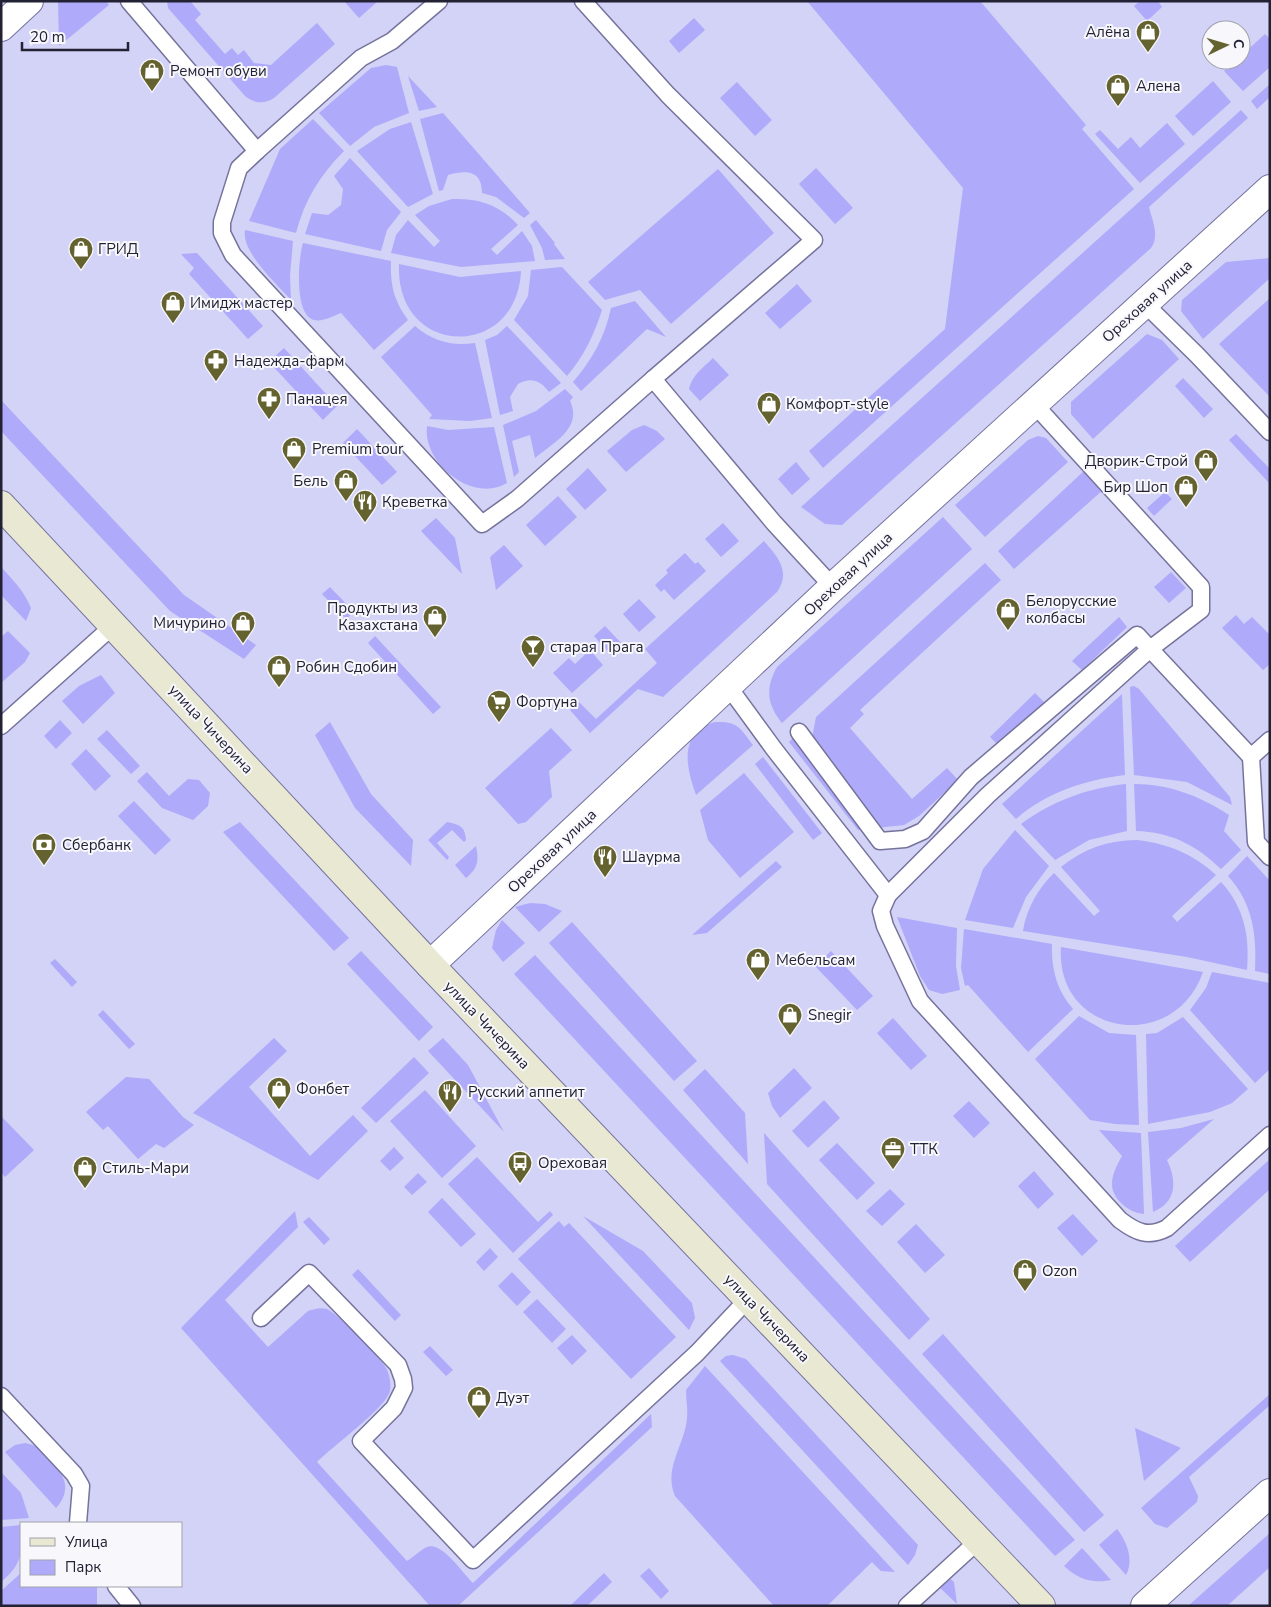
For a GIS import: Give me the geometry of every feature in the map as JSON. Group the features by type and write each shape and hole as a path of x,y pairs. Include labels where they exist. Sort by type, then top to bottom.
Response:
{"main road":[{"name":"улица Чичерина","path":"1,505 430,965 1041,1606"}],"street":[{"path":"1,27 29,1"},
{"name":"Ореховая улица","path":"430,965 833,587 1270,189"},
{"path":"1145,1606 1270,1493"}],"lane":[{"path":"129,1 257,152"},
{"path":"439,1 392,41 361,58 239,168 222,222 222,233 233,255 482,524 517,499 814,240 668,95 583,1"},
{"path":"1144,303 1197,355 1270,432"},
{"path":"653,379 774,523 833,587"},
{"path":"1034,404 1201,587 1201,610 1150,649 988,795 888,895 881,911 885,926 920,1001 1120,1220 1134,1230 1149,1234 1167,1228 1270,1135"},
{"path":"1,726 114,625"},
{"path":"799,732 880,841 905,839 922,831 971,776 1137,635 1251,757 1256,842 1270,856"},
{"path":"728,686 780,757 888,895"},
{"path":"1251,757 1270,740"},
{"path":"261,1318 309,1273 398,1365 404,1388 400,1397 394,1408 361,1441 473,1560 697,1353 748,1299"},
{"path":"1,1396 74,1474 81,1486 78,1522"},
{"path":"907,1606 979,1540"},
{"path":"117,1587 132,1606"}],"green space":[{"path":"58,1 106,1 109,5 59,46"},
{"path":"167,1 190,1 201,14 195,20 225,54 232,48 238,55 244,50 254,63 271,65 317,23 335,44 274,98 266,102 255,102 245,96 168,8"},
{"path":"344,1 378,1 359,18"},
{"path":"807,1 980,1 1086,125 1082,129 1134,189 823,468 809,451 945,329 963,188"},
{"path":"1140,1 1158,1 1162,7 1147,21 1134,6"},
{"path":"694,18 705,30 679,53 669,41"},
{"path":"1265,34 1270,39 1270,67 1243,91 1224,71 1251,70 1251,47"},
{"path":"386,65 397,67 409,113 374,127 350,146 319,113 371,68"},
{"path":"408,76 437,107 419,111"},
{"path":"1213,81 1231,102 1193,136 1175,116"},
{"path":"737,82 772,120 755,136 720,98"},
{"path":"1270,84 1270,97 1257,109 1251,101"},
{"path":"1241,110 1248,118 1149,207 1155,233 1154,243 1151,248 842,525 825,524 801,507"},
{"path":"443,113 530,213 524,218 496,197 482,193 479,180 476,176 467,172 448,175 443,190 439,191 420,119"},
{"path":"313,119 344,151 320,179 308,199 296,233 249,221 280,149"},
{"path":"411,122 433,194 408,207 357,151 390,129"},
{"path":"1167,123 1185,144 1140,183 1095,134 1100,130 1118,149 1131,137 1140,148"},
{"path":"350,158 401,212 387,230 381,251 305,234 312,213 328,215 341,205 343,189 334,176"},
{"path":"816,168 853,208 835,224 799,184"},
{"path":"718,169 774,233 671,324 640,290 605,300 588,282"},
{"path":"452,199 471,200 488,204 504,212 518,225 491,249 497,255 522,231 532,246 535,261 461,267 391,253 396,235 408,220 434,247 440,241 415,215 429,206"},
{"path":"536,220 555,243 565,259 545,260 542,248 530,225"},
{"path":"245,230 293,241 290,276 291,300 254,258 245,239"},
{"path":"303,243 391,261 391,278 394,292 399,306 408,320 374,350 341,313 321,320 314,320 308,316 300,298 299,286"},
{"path":"197,253 263,326 248,339 189,274 194,268 181,254"},
{"path":"1270,258 1270,278 1203,339 1181,311 1182,300 1226,262"},
{"path":"399,264 460,277 521,271 514,300 500,321 480,333 457,336 435,331 416,317 403,295"},
{"path":"562,267 602,310 588,345 579,361 567,376 514,320 528,296 531,270"},
{"path":"797,284 812,301 780,329 765,313"},
{"path":"1270,298 1270,397 1219,344"},
{"path":"635,301 666,337 647,329 581,391 573,382 597,348 611,308"},
{"path":"415,326 429,336 444,342 459,344 475,343 492,418 470,421 429,419 432,415 381,357"},
{"path":"507,326 561,383 549,392 539,382 531,380 518,384 510,397 513,411 500,415 485,340 497,335"},
{"path":"1147,334 1162,340 1179,359 1093,439 1071,414 1071,402"},
{"path":"284,348 337,406 323,420 269,362"},
{"path":"713,358 729,375 700,401 689,389 690,384 698,372"},
{"path":"1183,378 1213,409 1204,418 1175,386"},
{"path":"565,389 573,397 570,401 573,419 569,427 564,434 535,458 530,435 512,441 519,472 514,477 503,425 536,411"},
{"path":"1,400 184,595 256,645 244,659 170,611 1,431"},
{"path":"644,425 657,431 665,439 626,472 607,451 632,430"},
{"path":"427,426 448,430 494,427 507,483 494,488 479,488 465,484 452,476 441,466 433,453 428,440"},
{"path":"357,429 397,472 382,485 343,443"},
{"path":"1236,434 1270,469 1270,484 1229,440"},
{"path":"1038,436 1046,438 1068,462 985,537 955,505 1028,440"},
{"path":"796,462 810,479 792,495 778,479"},
{"path":"588,468 607,490 585,510 566,489"},
{"path":"1085,470 1104,489 1014,569 998,551"},
{"path":"1165,492 1172,499 1154,516 1147,508"},
{"path":"558,496 577,517 545,546 526,525"},
{"path":"943,517 972,549 782,723 773,710 769,696 769,689 777,667"},
{"path":"436,518 455,538 462,574 421,531"},
{"path":"723,523 739,541 721,557 705,539"},
{"path":"764,541 778,559 783,571 781,585 777,592 663,697 638,689 590,733 570,710 579,702 596,719 657,663 645,649"},
{"path":"504,545 523,566 496,590 490,557"},
{"path":"685,553 695,564 698,562 706,571 674,600 664,589 661,592 655,585 668,573 666,570"},
{"path":"985,563 1001,580 860,710 864,714 850,728 912,799 947,768 958,780 919,816 904,825 876,828 812,738 816,717"},
{"path":"1,567 18,586 31,608 26,621 1,595"},
{"path":"1171,572 1186,588 1169,603 1154,587"},
{"path":"330,587 354,612 346,619 322,594"},
{"path":"639,599 656,617 639,632 623,614"},
{"path":"1236,615 1244,624 1252,617 1270,635 1270,664 1263,670 1222,628"},
{"path":"1119,617 1127,627 1082,670 1072,661"},
{"path":"605,626 624,646 612,656 594,636"},
{"path":"8,631 30,653 25,662 1,683 1,637"},
{"path":"375,636 441,707 433,714 368,643"},
{"path":"590,650 603,665 572,693 553,673 569,658 575,664"},
{"path":"101,675 115,693 83,724 62,701 79,686"},
{"path":"1134,686 1139,689 1230,797 1232,805 1187,782 1134,775 1130,687"},
{"path":"1035,693 1045,703 999,746 990,737"},
{"path":"1122,694 1125,775 1095,780 1067,789 1040,801 1016,819 1002,804"},
{"path":"60,720 72,733 56,749 44,736"},
{"path":"330,722 371,794 413,840 411,866 355,808 315,735"},
{"path":"715,722 734,724 753,745 696,795 688,763 690,743 703,727"},
{"path":"551,728 572,750 549,771 552,797 526,822 518,824 485,788"},
{"path":"107,730 140,766 131,774 97,739"},
{"path":"795,736 866,829 858,830 789,742"},
{"path":"86,749 111,776 95,791 71,764"},
{"path":"763,757 822,833 813,840 755,764"},
{"path":"147,772 169,796 188,779 199,780 210,793 208,806 193,820 162,808 137,781"},
{"path":"744,773 794,832 740,878 708,840 700,810"},
{"path":"1126,784 1127,831 1089,840 1055,860 1021,824 1058,802 1084,792"},
{"path":"1134,784 1160,786 1184,792 1218,808 1229,815 1224,831 1241,850 1221,869 1202,853 1182,841 1161,834 1136,831"},
{"path":"134,801 171,840 155,855 118,816"},
{"path":"240,822 349,938 334,951 223,832"},
{"path":"447,822 461,827 466,840 464,842 452,830 437,843 449,857 447,860 428,840"},
{"path":"1015,830 1049,866 1026,897 1013,928 965,920 983,869"},
{"path":"1126,840 1159,844 1189,855 1216,875 1172,916 1177,922 1221,882 1235,902 1244,923 1248,957 1247,970 1187,957 1023,931 1027,915 1034,900 1043,885 1054,873 1094,916 1100,911 1061,867 1078,855 1096,847"},
{"path":"476,846 477,864 466,878 455,865"},
{"path":"1247,856 1270,881 1270,974 1255,971 1255,945 1252,920 1243,897 1228,876"},
{"path":"776,861 782,867 707,933 692,935"},
{"path":"530,903 545,904 562,911 539,932 515,907"},
{"path":"897,917 957,928 956,966 960,990 942,994 929,990 920,976"},
{"path":"502,920 525,943 503,962 492,948 496,930"},
{"path":"572,922 697,1061 674,1081 549,943"},
{"path":"964,929 1052,944 1056,979 1063,995 1073,1009 1028,1052 968,985 965,986 961,968"},
{"path":"1061,947 1203,972 1188,998 1168,1016 1144,1024 1119,1024 1096,1016 1077,1000 1064,977"},
{"path":"361,951 433,1027 419,1041 347,964"},
{"path":"831,951 873,996 857,1010 815,966"},
{"path":"535,955 1075,1540 1055,1556 514,974"},
{"path":"55,959 77,982 72,987 50,963"},
{"path":"1212,972 1270,983 1270,1069 1255,1083 1190,1010 1206,988"},
{"path":"103,1010 135,1044 129,1049 98,1015"},
{"path":"1079,1016 1109,1033 1136,1035 1139,1125 1090,1120 1035,1059"},
{"path":"1183,1017 1248,1089 1232,1103 1210,1112 1148,1124 1146,1034 1157,1033"},
{"path":"893,1018 927,1056 911,1070 877,1033"},
{"path":"274,1038 287,1051 249,1087 310,1156 353,1115 368,1131 318,1180 193,1113"},
{"path":"443,1038 468,1065 504,1132 428,1051"},
{"path":"414,1057 429,1073 376,1123 361,1108"},
{"path":"794,1068 812,1088 780,1118 772,1106 768,1093"},
{"path":"705,1069 745,1113 748,1164 683,1090"},
{"path":"126,1077 149,1079 183,1117 194,1125 164,1148 156,1144 138,1159 108,1126 103,1130 86,1112"},
{"path":"425,1090 476,1146 442,1178 390,1121"},
{"path":"824,1100 840,1118 808,1148 792,1131"},
{"path":"969,1101 990,1123 974,1138 953,1116"},
{"path":"1,1116 34,1150 5,1177 1,1172"},
{"path":"1214,1119 1167,1160 1172,1176 1173,1190 1167,1203 1153,1212 1148,1132 1181,1128"},
{"path":"1099,1130 1141,1133 1144,1214 1128,1209 1120,1202 1113,1191 1112,1179 1122,1156"},
{"path":"764,1133 930,1319 909,1340 767,1184"},
{"path":"837,1143 875,1183 857,1200 819,1160"},
{"path":"394,1147 404,1158 390,1171 380,1161"},
{"path":"477,1157 538,1222 550,1211 553,1215 513,1253 448,1184"},
{"path":"1270,1159 1270,1189 1190,1262 1175,1246"},
{"path":"1034,1171 1054,1194 1038,1209 1018,1186"},
{"path":"418,1173 427,1182 412,1195 404,1187"},
{"path":"890,1189 905,1204 882,1226 866,1211"},
{"path":"442,1198 476,1234 461,1247 428,1212"},
{"path":"295,1211 298,1227 225,1300 268,1347 308,1311 319,1308 327,1309 348,1327 382,1362 389,1377 389,1394 376,1410 317,1462 407,1561 424,1548 433,1546 446,1553 473,1583 651,1414 652,1427 458,1606 430,1606 181,1328"},
{"path":"1073,1214 1098,1241 1082,1256 1057,1228"},
{"path":"583,1216 643,1251 692,1303 695,1318 689,1330"},
{"path":"309,1217 330,1239 324,1245 303,1222"},
{"path":"559,1221 564,1227 569,1223 676,1337 631,1379 518,1259"},
{"path":"916,1224 945,1255 925,1273 897,1242"},
{"path":"490,1248 498,1257 484,1271 476,1262"},
{"path":"358,1269 401,1315 395,1321 352,1275"},
{"path":"512,1272 531,1292 517,1306 498,1286"},
{"path":"537,1299 566,1329 552,1343 523,1312"},
{"path":"943,1334 1104,1515 1084,1532 922,1354"},
{"path":"572,1335 587,1351 572,1365 557,1348"},
{"path":"430,1346 453,1370 446,1376 423,1352"},
{"path":"733,1355 746,1359 918,1545 915,1555 908,1565 720,1361 726,1356"},
{"path":"705,1366 895,1572 881,1571 872,1562 827,1606 774,1606 675,1496 672,1486 673,1466 687,1418 686,1390"},
{"path":"1270,1394 1270,1405 1189,1477 1198,1496 1197,1502 1167,1528 1155,1524 1141,1508"},
{"path":"1135,1428 1181,1448 1144,1481"},
{"path":"25,1443 33,1445 48,1456 63,1477 65,1483 64,1495 56,1508 5,1452 15,1445"},
{"path":"1,1472 21,1493 29,1518 1,1520"},
{"path":"20,1525 20,1557 14,1569 1,1582 1,1527"},
{"path":"1117,1529 1128,1551 1129,1563 1126,1575 1099,1545"},
{"path":"1270,1533 1270,1567 1227,1606 1188,1606"},
{"path":"1082,1548 1111,1580 1091,1581 1080,1577 1064,1566"},
{"path":"649,1568 669,1591 661,1599 640,1576"},
{"path":"604,1573 612,1582 587,1606 570,1606"},
{"path":"20,1574 20,1587 97,1587 97,1606 1,1606 1,1591"},
{"path":"948,1577 954,1582 957,1604 937,1585"}],"place":[{"name":"Алёна","path":"1148,53"},
{"name":"Ремонт обуви","path":"152,92"},
{"name":"Алена","path":"1118,107"},
{"name":"ГРИД","path":"81,270"},
{"name":"Имидж мастер","path":"173,324"},
{"name":"Надежда-фарм","path":"216,382"},
{"name":"Панацея","path":"269,420"},
{"name":"Комфорт-style","path":"769,425"},
{"name":"Premium tour","path":"294,470"},
{"name":"Дворик-Строй","path":"1206,482"},
{"name":"Бель","path":"346,502"},
{"name":"Бир Шоп","path":"1186,508"},
{"name":"Креветка","path":"365,523"},
{"name":"Белорусские колбасы","path":"1008,631"},
{"name":"Продукты из Казахстана","path":"435,638"},
{"name":"Мичурино","path":"243,644"},
{"name":"старая Прага","path":"533,668"},
{"name":"Робин Сдобин","path":"279,688"},
{"name":"Фортуна","path":"499,723"},
{"name":"Сбербанк","path":"44,866"},
{"name":"Шаурма","path":"605,878"},
{"name":"Мебельсам","path":"758,981"},
{"name":"Snegir","path":"790,1036"},
{"name":"Фонбет","path":"279,1110"},
{"name":"Русский аппетит","path":"450,1113"},
{"name":"ТТК","path":"893,1170"},
{"name":"Ореховая","path":"520,1184"},
{"name":"Стиль-Мари","path":"85,1189"},
{"name":"Ozon","path":"1025,1292"},
{"name":"Дуэт","path":"479,1419"}]}
